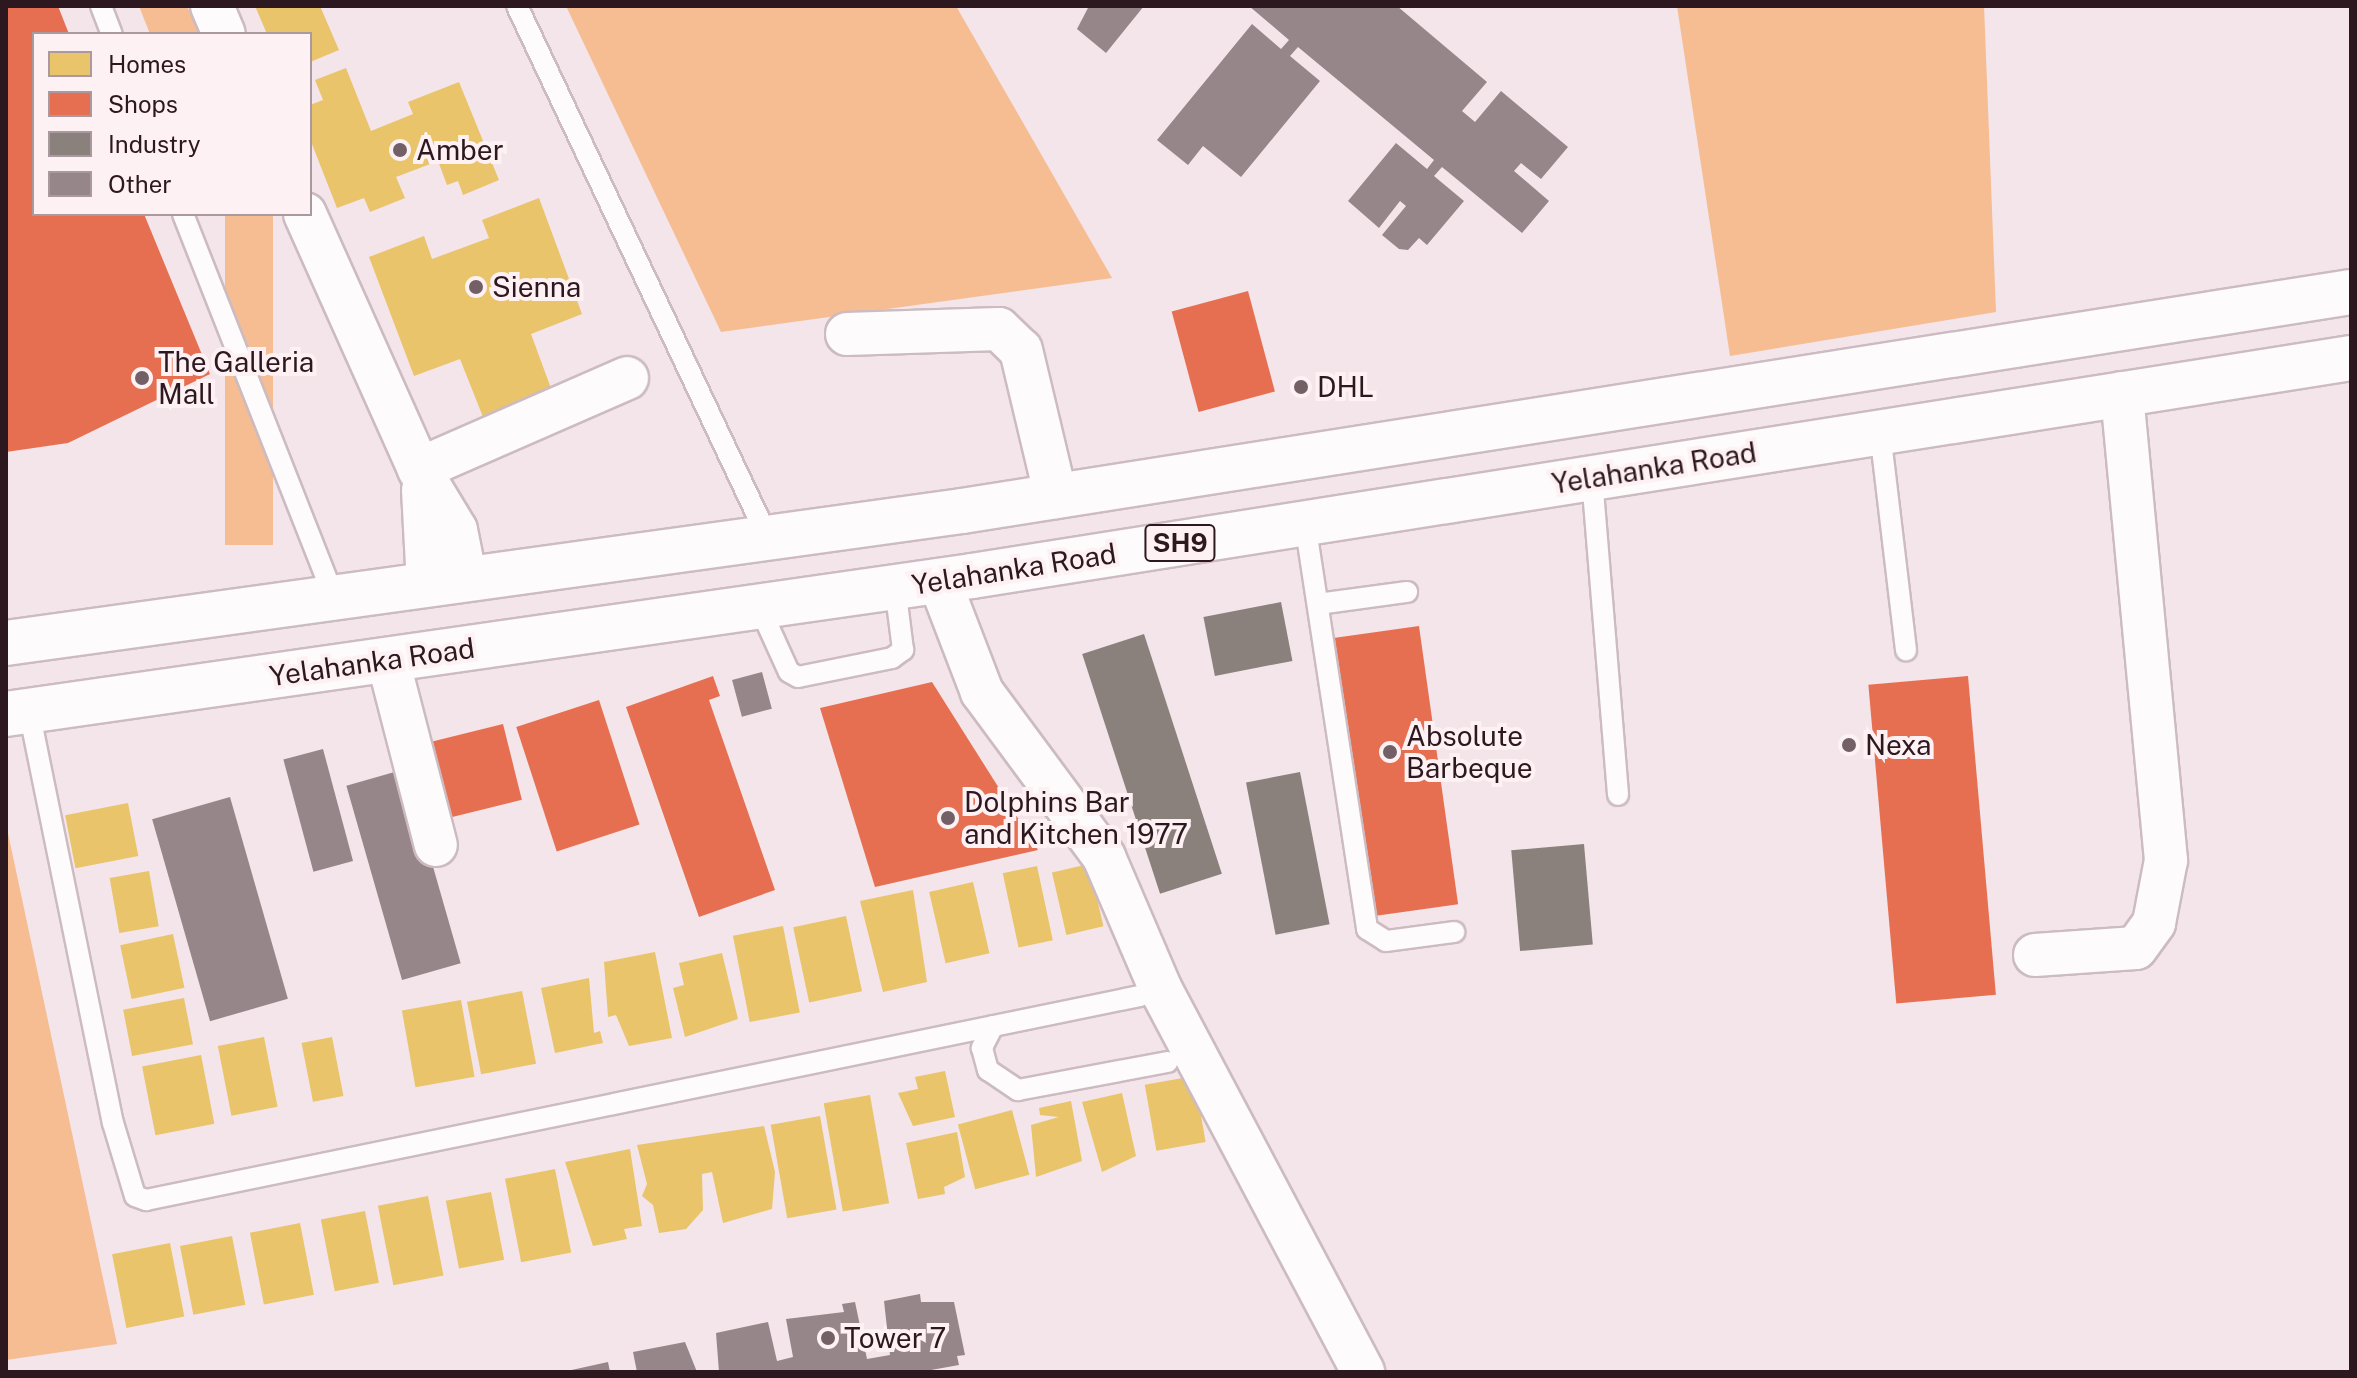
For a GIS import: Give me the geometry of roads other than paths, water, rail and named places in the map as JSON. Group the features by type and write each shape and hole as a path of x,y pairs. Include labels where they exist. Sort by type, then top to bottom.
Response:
{"main road":[{"name":"SH9","path":"6,643 1056,497 2351,292"},
{"path":"2297,301 2303,365"},
{"name":"Yelahanka Road","path":"17,713 895,587 2351,358"}],"street":[{"path":"212,6 223,32"},
{"path":"306,216 419,469 447,582"},
{"path":"847,334 999,329 1021,350 1056,497"},
{"path":"419,469 627,378"},
{"path":"2035,955 2136,948 2154,923 2166,860 2122,393"},
{"path":"939,580 982,692 1104,857 1161,990 1363,1372"},
{"path":"388,660 436,845"}],"lane":[{"path":"101,6 111,32"},
{"path":"517,6 768,538"},
{"path":"184,216 334,597"},
{"path":"1880,432 1906,650"},
{"path":"1592,478 1618,795"},
{"path":"1305,523 1367,929 1386,941 1454,932"},
{"path":"759,606 789,672 798,677 892,658 903,650 895,587"},
{"path":"1318,604 1407,592"},
{"path":"17,713 113,1123 135,1196 146,1200 1140,996"},
{"path":"993,1026 982,1048 988,1070 1018,1090 1167,1062"}],"place":[{"name":"Amber","path":"400,150"},
{"name":"Sienna","path":"476,287"},
{"name":"The Galleria Mall","path":"142,378"},
{"name":"DHL","path":"1301,387"},
{"name":"Nexa","path":"1849,745"},
{"name":"Absolute Barbeque","path":"1390,752"},
{"name":"Dolphins Bar and Kitchen 1977","path":"948,818"},
{"name":"Tower 7","path":"828,1338"}]}
